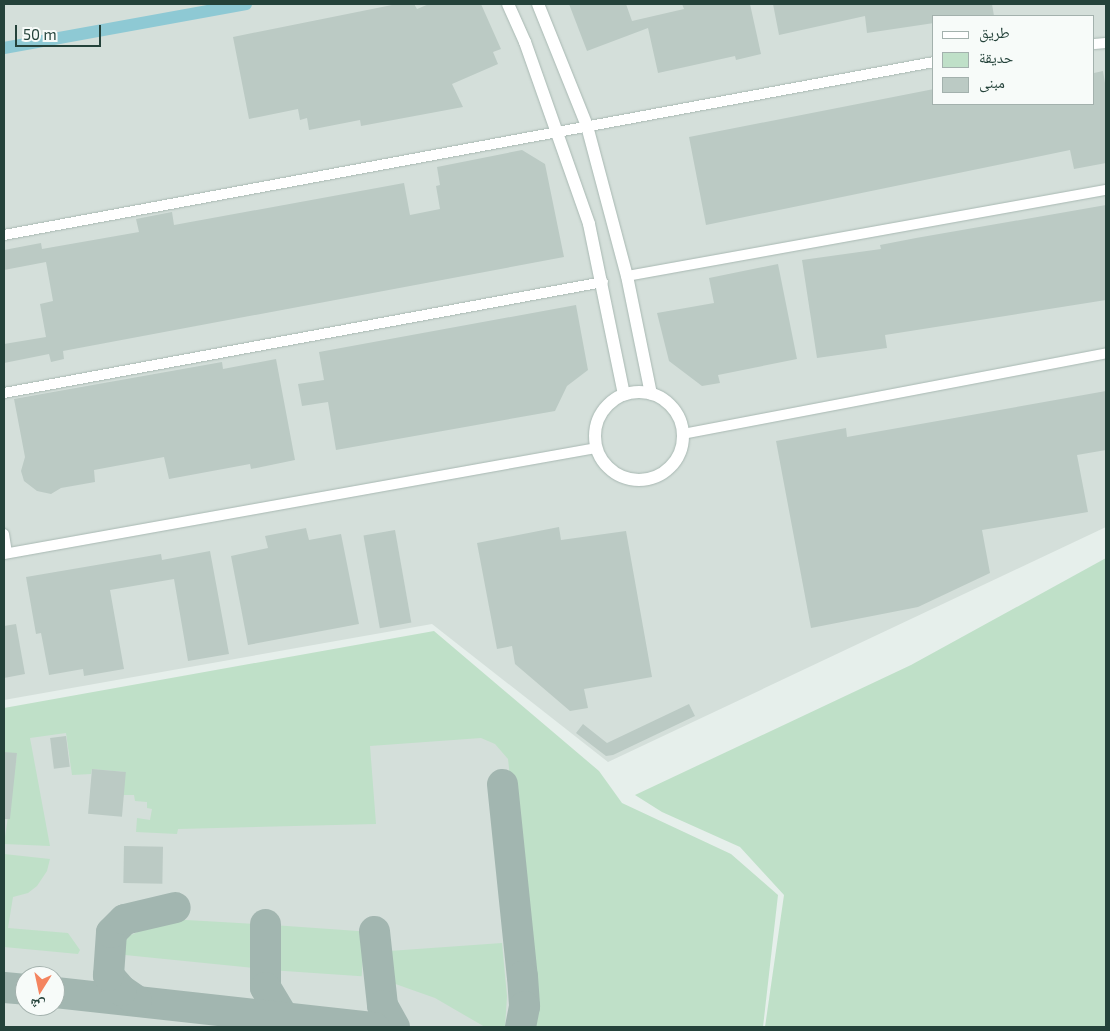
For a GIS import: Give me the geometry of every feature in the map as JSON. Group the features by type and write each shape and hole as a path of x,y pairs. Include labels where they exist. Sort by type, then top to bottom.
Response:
{"street":[{"path":"508,4 557,132 588,224 602,282 624,394"},
{"path":"538,4 587,126 627,276 651,394"},
{"path":"4,235 932,62"},
{"path":"627,276 1106,190"},
{"path":"4,393 602,282"},
{"path":"683,434 1106,353"},
{"path":"624,394 651,394 673,408 683,434 682,446 673,463 659,476 647,480 622,477 611,471 596,448 594,433 598,417 609,403 624,394"},
{"path":"4,534 6,553 596,448"}],"shaded area":[{"path":"4,4 1106,4 1106,527 608,762 432,624 4,700"},
{"path":"432,670 763,1027 4,1027 4,725"}],"green space":[{"path":"1106,558 1106,1027 765,1027 784,895 740,847 662,812 635,795 911,665"},
{"path":"434,631 599,771 622,803 731,854 778,895 763,1027 530,1027 534,1000 508,759 495,744 481,738 370,746 376,824 178,829 177,834 136,832 137,818 150,820 152,809 147,808 147,802 135,801 134,795 123,795 125,772 92,769 91,774 72,775 66,733 30,738 50,846 4,844 17,754 4,752 4,708"},
{"path":"4,854 50,859 47,871 37,886 28,893 13,897 8,928 68,933 80,950 78,954 4,947"},
{"path":"169,919 256,924 254,968 115,954 114,942"},
{"path":"273,925 365,931 362,976 270,970"},
{"path":"383,932 388,932 389,951 502,943 507,996 505,1027 485,1027 435,998 387,981"}],"building":[{"path":"397,4 414,4 417,9 429,4 481,4 501,49 493,52 498,64 452,84 463,107 361,126 360,120 309,130 307,118 300,120 298,109 249,119 233,37"},
{"path":"569,4 626,4 632,21 684,9 682,4 750,4 761,54 736,60 735,56 658,73 648,28 587,51"},
{"path":"773,4 992,4 994,15 932,15 932,23 867,33 865,16 779,35"},
{"path":"1103,71 1106,89 1106,163 1074,169 1070,150 706,225 689,137 932,89 932,105 1095,105 1095,73"},
{"path":"522,150 545,164 564,257 63,351 64,359 51,362 49,354 4,363 4,344 46,337 40,304 53,301 46,262 4,270 4,250 41,243 42,249 139,232 136,219 172,212 174,225 404,183 410,215 440,209 436,186 440,185 437,167"},
{"path":"1106,205 1106,300 885,335 887,348 817,358 802,260 881,249 880,245"},
{"path":"778,264 797,359 718,375 720,383 702,386 669,361 657,313 714,303 709,278"},
{"path":"576,305 588,370 567,386 555,411 336,450 328,402 302,406 298,384 324,380 319,352"},
{"path":"276,359 295,460 251,469 250,464 169,479 164,457 94,470 95,482 61,488 51,494 37,491 24,481 21,471 25,457 14,399 222,362 223,369"},
{"path":"1106,391 1106,450 1077,455 1088,512 982,530 990,573 918,607 811,628 776,441 846,428 847,437"},
{"path":"559,527 561,540 626,531 652,677 584,689 588,708 570,711 515,664 512,646 497,649 477,543"},
{"path":"306,528 309,540 341,534 359,624 248,645 231,556 268,548 265,536"},
{"path":"395,530 411,623 380,628 363,536"},
{"path":"210,551 229,654 188,661 174,579 110,590 124,669 84,676 83,669 49,675 41,633 36,634 26,577 161,554 162,560"},
{"path":"16,624 25,674 4,678 4,626"},
{"path":"689,704 695,716 613,755 606,756 576,733 583,724 607,743"},
{"path":"66,736 70,767 54,769 50,738"},
{"path":"4,752 17,753 10,819 4,819"},
{"path":"92,769 126,772 122,817 88,814"},
{"path":"124,846 163,847 162,884 123,883"}],"waterway":[{"path":"4,48 246,4"}],"taxiway":[{"path":"502,784 522,976 524,1006 520,1027"},
{"path":"136,1000 121,990 108,975 111,932 124,919 175,907"},
{"path":"265,924 265,987 282,1015"},
{"path":"374,931 382,1005 394,1027"},
{"path":"4,987 15,988"},
{"path":"65,993 374,1027"}]}
